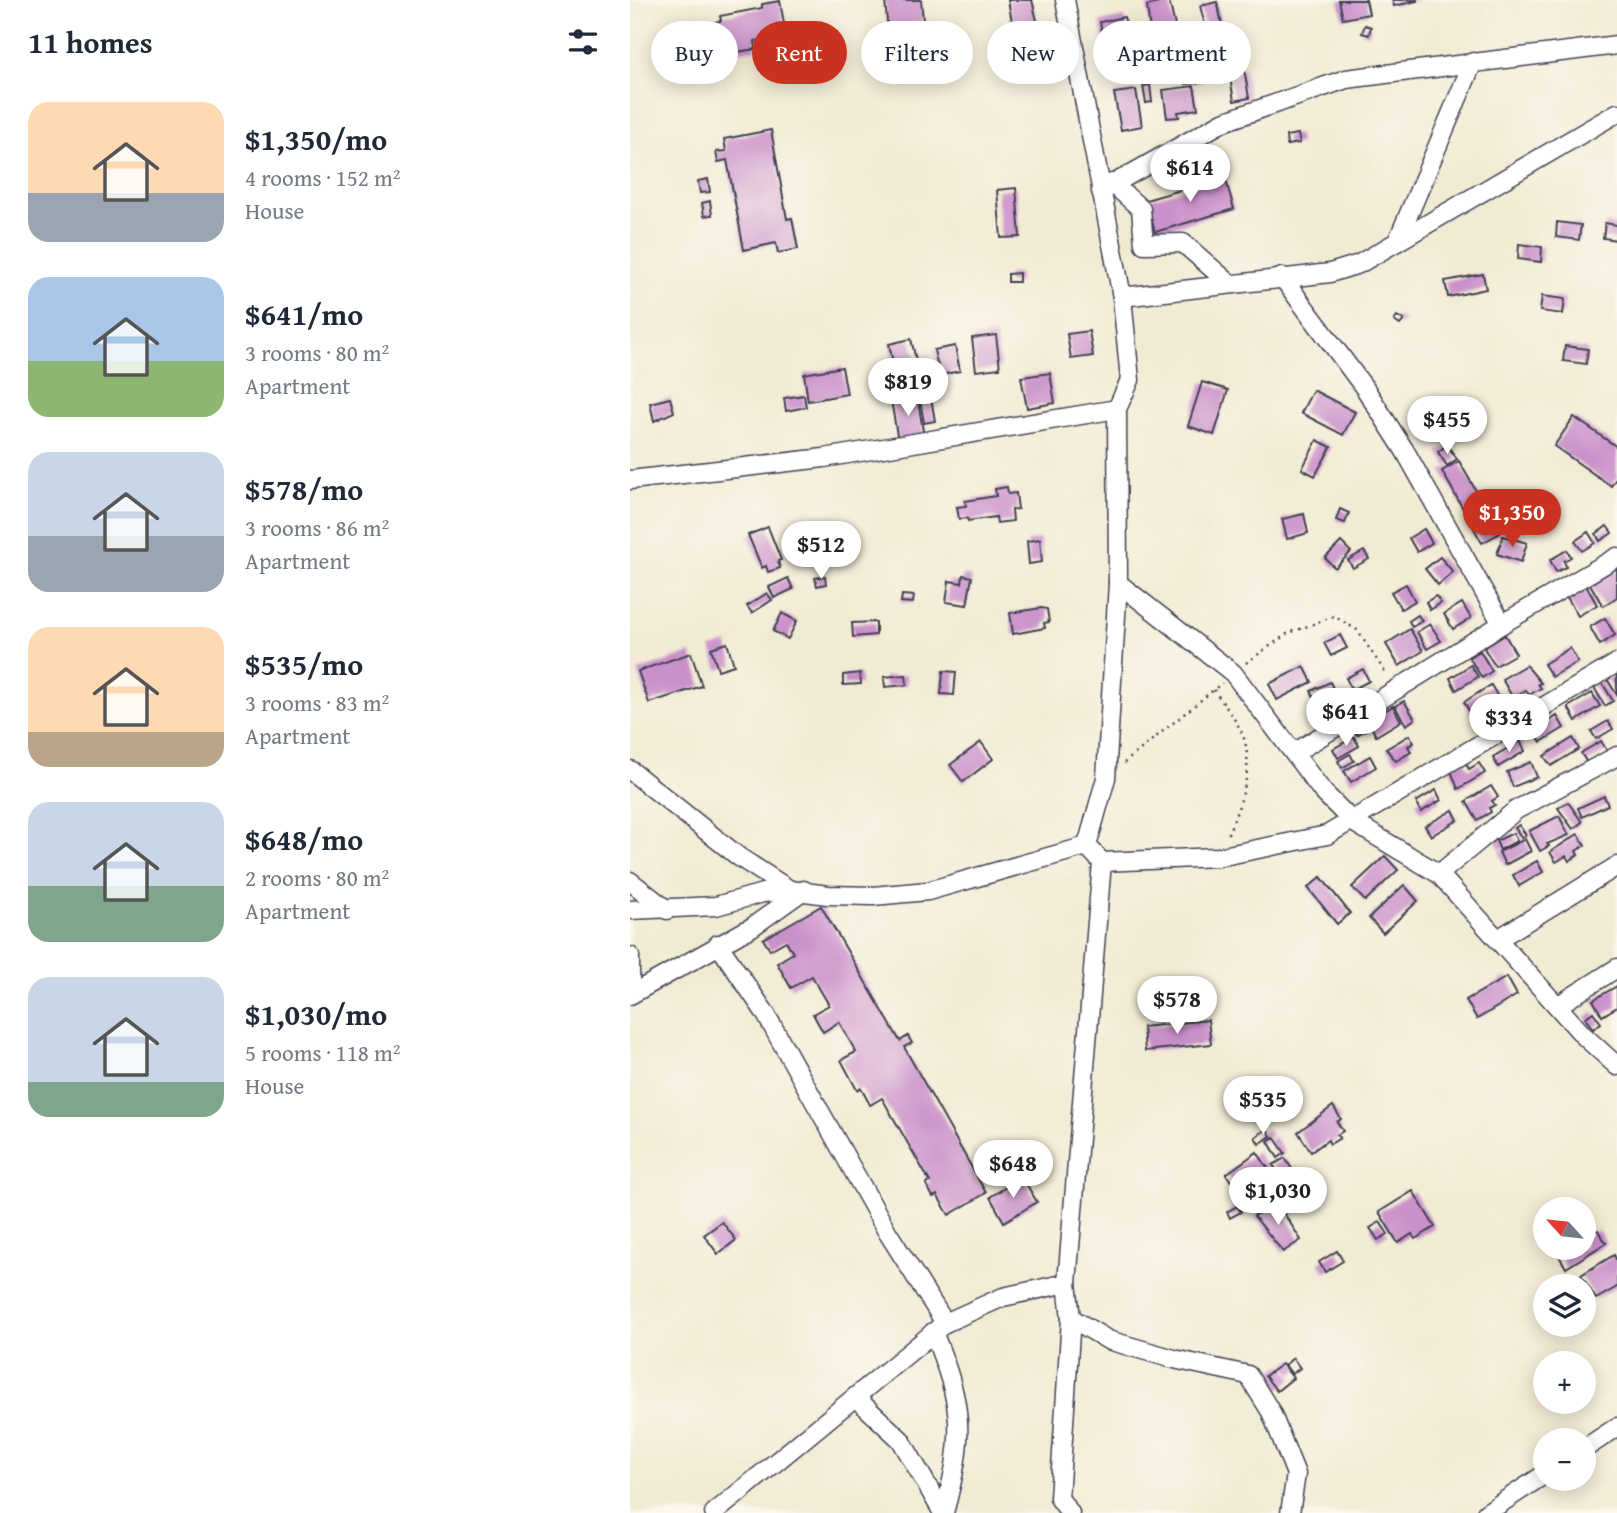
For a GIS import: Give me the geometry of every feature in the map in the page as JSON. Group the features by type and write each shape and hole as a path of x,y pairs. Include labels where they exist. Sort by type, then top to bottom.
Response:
{"street":[{"path":"1065,0 1106,187 1122,297 1130,380 1118,409 1118,583 1106,778 1087,846"},
{"path":"1106,187 1223,122 1346,79 1617,45"},
{"path":"1396,242 1473,62"},
{"path":"1122,297 1330,272 1359,264 1617,113"},
{"path":"1106,187 1141,209 1144,244 1183,243 1230,284"},
{"path":"1282,277 1366,390 1405,451 1502,624"},
{"path":"630,480 824,458 1118,409"},
{"path":"1294,753 1502,624 1617,557"},
{"path":"1118,583 1233,673 1323,792 1353,822 1439,874 1583,1035 1617,1065"},
{"path":"1102,862 1218,857 1327,835 1617,663"},
{"path":"1439,874 1516,810 1617,756"},
{"path":"630,770 740,857 797,890"},
{"path":"630,909 667,910 716,906 763,893 797,890 828,895 873,896 928,891 1087,846"},
{"path":"1070,1513 1058,1505 1071,1318 1067,1283 1102,862 1087,846"},
{"path":"1498,939 1617,866"},
{"path":"630,881 667,910"},
{"path":"630,995 779,911 797,890"},
{"path":"718,944 764,1011 939,1327 961,1422 957,1464 944,1513"},
{"path":"630,956 630,984"},
{"path":"1557,1006 1617,968"},
{"path":"715,1513 939,1327 1003,1297 1067,1283"},
{"path":"1071,1318 1108,1340 1174,1359 1248,1375 1271,1412 1296,1474 1290,1513"},
{"path":"855,1397 901,1440 944,1513"},
{"path":"1596,1441 1617,1427"},
{"path":"1486,1513 1533,1482"}],"path":[{"path":"1106,778 1233,673 1287,634 1334,616 1357,630 1397,689"},
{"path":"1214,690 1245,740 1247,766 1242,801 1218,857"}],"building":[{"path":"885,0 921,0 923,21 887,21"},
{"path":"1008,0 1032,0 1037,21 1012,21"},
{"path":"1169,0 1174,21 1149,21 1147,6"},
{"path":"1339,0 1366,0 1369,14 1343,19"},
{"path":"1392,0 1417,0 1417,1 1394,6"},
{"path":"780,1 784,21 752,21 752,50 738,52 738,21 721,21 720,16 762,8 762,4"},
{"path":"1217,2 1221,21 1204,21 1200,6"},
{"path":"1124,17 1125,21 1105,21"},
{"path":"1365,25 1371,27 1369,35 1362,33"},
{"path":"1231,84 1247,84 1249,98 1234,101"},
{"path":"1150,85 1152,102 1146,103 1143,86"},
{"path":"1194,86 1198,109 1178,112 1179,117 1167,118 1163,90"},
{"path":"1136,90 1142,126 1121,130 1114,93"},
{"path":"771,130 787,219 792,218 798,249 778,253 776,243 744,250 727,160 718,162 716,152 726,151 724,139"},
{"path":"1298,134 1300,143 1287,145 1286,136"},
{"path":"1225,177 1234,209 1155,232 1146,200"},
{"path":"708,179 710,192 700,193 698,181"},
{"path":"1016,188 1020,237 1001,238 997,190"},
{"path":"710,201 712,215 704,216 702,203"},
{"path":"1557,222 1581,225 1579,240 1556,237"},
{"path":"1605,223 1617,225 1617,240 1603,238"},
{"path":"1519,244 1542,247 1541,262 1518,259"},
{"path":"1019,273 1019,282 1008,282 1008,274"},
{"path":"1483,274 1486,289 1448,297 1445,281"},
{"path":"1542,296 1565,299 1563,314 1540,311"},
{"path":"1397,316 1404,320 1400,325 1394,321"},
{"path":"1089,331 1093,356 1071,359 1067,334"},
{"path":"996,335 1000,368 976,371 972,338"},
{"path":"911,339 921,381 898,386 889,344"},
{"path":"955,346 960,371 940,375 934,350"},
{"path":"1565,346 1588,349 1586,364 1563,361"},
{"path":"842,367 847,394 808,401 804,374"},
{"path":"1050,373 1055,403 1027,408 1021,377"},
{"path":"1202,382 1228,390 1214,435 1188,426"},
{"path":"1313,390 1355,412 1343,435 1301,413"},
{"path":"930,392 935,421 924,423 919,394"},
{"path":"804,395 806,407 786,411 784,398"},
{"path":"917,395 924,437 898,441 891,400"},
{"path":"670,398 674,412 654,421 650,403"},
{"path":"1574,417 1617,447 1617,477 1611,486 1554,446"},
{"path":"1317,440 1331,447 1315,476 1302,469"},
{"path":"1447,445 1457,459 1447,466 1438,452"},
{"path":"1459,461 1500,533 1482,543 1442,471"},
{"path":"1007,487 1008,494 1016,493 1018,509 1012,510 1013,521 997,523 996,517 968,521 967,518 959,519 957,507 966,506 965,501 996,496 995,489"},
{"path":"1340,509 1349,513 1345,523 1336,520"},
{"path":"1304,514 1308,533 1287,539 1282,519"},
{"path":"1607,526 1612,533 1600,541 1596,534"},
{"path":"768,527 781,560 778,561 780,568 768,572 766,566 762,568 748,535"},
{"path":"1424,529 1432,543 1417,552 1409,538"},
{"path":"1588,532 1595,543 1582,551 1575,541"},
{"path":"1503,536 1527,543 1521,562 1497,554"},
{"path":"1040,539 1042,562 1029,564 1027,541"},
{"path":"1341,542 1351,552 1335,568 1325,558"},
{"path":"1567,550 1571,557 1564,561 1566,567 1556,572 1550,560"},
{"path":"1364,551 1369,559 1353,568 1348,560"},
{"path":"1440,557 1453,572 1438,585 1425,569"},
{"path":"1617,568 1617,597 1603,606 1590,584"},
{"path":"963,575 972,577 967,605 946,602 949,581 962,583"},
{"path":"825,576 826,584 817,586 815,578"},
{"path":"788,578 793,589 774,598 769,587"},
{"path":"1583,580 1597,605 1578,616 1564,592"},
{"path":"1406,584 1415,601 1401,609 1391,592"},
{"path":"767,593 772,600 752,613 747,606"},
{"path":"902,595 914,596 913,603 901,602"},
{"path":"1436,596 1441,603 1430,610 1426,602"},
{"path":"1462,603 1471,618 1453,629 1444,614"},
{"path":"1047,609 1049,622 1044,623 1045,628 1013,634 1010,613"},
{"path":"782,613 797,621 788,639 773,631"},
{"path":"1418,615 1422,621 1412,627 1409,621"},
{"path":"1605,618 1615,635 1600,645 1590,627"},
{"path":"876,622 876,635 853,637 852,623"},
{"path":"1430,624 1441,641 1427,649 1417,632"},
{"path":"1410,629 1423,651 1399,666 1386,644"},
{"path":"1340,635 1347,648 1331,656 1324,643"},
{"path":"1505,635 1516,654 1495,666 1484,648"},
{"path":"727,643 734,665 718,670 711,648"},
{"path":"1570,648 1578,662 1552,677 1544,664"},
{"path":"1480,651 1492,671 1482,678 1469,657"},
{"path":"691,653 702,686 649,703 638,671"},
{"path":"1471,665 1478,677 1456,690 1450,678"},
{"path":"1526,665 1541,683 1538,684 1541,688 1529,695 1526,690 1513,698 1502,679"},
{"path":"1304,666 1312,682 1277,700 1269,684"},
{"path":"1363,669 1369,681 1352,690 1346,678"},
{"path":"943,671 956,672 954,695 941,694"},
{"path":"860,673 861,684 843,685 843,675"},
{"path":"1617,673 1617,695 1607,679"},
{"path":"906,675 907,685 885,687 884,677"},
{"path":"1600,679 1613,701 1605,706 1592,684"},
{"path":"1330,682 1338,698 1319,707 1311,691"},
{"path":"1491,685 1504,707 1476,723 1464,702"},
{"path":"1592,693 1600,706 1576,721 1568,707"},
{"path":"1404,701 1415,719 1406,725 1395,706"},
{"path":"1393,706 1401,721 1376,736 1368,721"},
{"path":"1557,716 1564,728 1541,742 1534,731"},
{"path":"1359,719 1366,730 1357,735 1350,724"},
{"path":"1608,721 1613,729 1596,739 1591,731"},
{"path":"1410,735 1414,743 1408,746 1411,752 1396,761 1386,749"},
{"path":"1354,737 1359,746 1338,758 1333,749"},
{"path":"1573,738 1579,749 1551,766 1544,756"},
{"path":"1520,741 1525,751 1498,767 1493,757"},
{"path":"1601,741 1607,751 1587,763 1581,753"},
{"path":"981,742 993,759 963,782 950,765"},
{"path":"1350,754 1354,761 1342,768 1338,761"},
{"path":"1370,756 1376,767 1351,782 1344,771"},
{"path":"1464,760 1469,769 1479,763 1485,773 1458,789 1450,768"},
{"path":"1531,762 1537,777 1513,787 1507,772"},
{"path":"1491,786 1498,797 1492,801 1495,805 1489,808 1491,812 1477,820 1466,801"},
{"path":"1436,790 1441,800 1421,812 1416,802"},
{"path":"1604,796 1608,805 1582,817 1578,808"},
{"path":"1568,802 1582,822 1573,829 1558,808"},
{"path":"1453,810 1458,820 1431,836 1425,826"},
{"path":"1559,816 1569,835 1547,844 1549,846 1540,851 1529,831"},
{"path":"1519,825 1526,835 1522,838 1515,828"},
{"path":"1513,833 1517,841 1500,850 1496,841"},
{"path":"1578,834 1585,845 1576,851 1578,855 1569,861 1566,856 1556,862 1550,852"},
{"path":"1525,839 1531,851 1505,865 1499,852"},
{"path":"1385,856 1398,870 1365,901 1352,887"},
{"path":"1537,861 1543,872 1519,886 1513,875"},
{"path":"1321,877 1350,913 1337,924 1308,888"},
{"path":"1404,885 1418,901 1383,933 1369,918"},
{"path":"821,906 900,1041 908,1036 912,1043 904,1047 986,1193 949,1215 937,1195 933,1197 926,1184 930,1182 882,1098 870,1105 861,1088 857,1090 841,1060 856,1052 839,1022 823,1032 813,1014 829,1005 812,976 791,988 777,963 793,953 786,941 770,950 763,939"},
{"path":"1507,977 1517,995 1477,1019 1466,1000"},
{"path":"1617,986 1617,1007 1602,1016 1593,1000"},
{"path":"1593,1012 1601,1023 1593,1029 1585,1018"},
{"path":"1208,1020 1211,1044 1145,1051 1143,1027"},
{"path":"1333,1106 1341,1119 1337,1122 1343,1131 1337,1135 1340,1138 1330,1144 1328,1140 1311,1152 1298,1132"},
{"path":"1267,1129 1271,1136 1259,1144 1255,1137"},
{"path":"1274,1137 1285,1153 1278,1158 1268,1141"},
{"path":"1257,1152 1277,1182 1246,1204 1226,1174"},
{"path":"1285,1158 1297,1177 1285,1184 1273,1165"},
{"path":"1022,1177 1037,1202 1004,1222 990,1197"},
{"path":"1413,1191 1435,1227 1415,1239 1412,1234 1398,1243 1379,1212"},
{"path":"1276,1201 1301,1240 1283,1252 1254,1216"},
{"path":"1237,1206 1241,1212 1230,1218 1227,1212"},
{"path":"722,1222 736,1240 718,1254 704,1235"},
{"path":"1380,1222 1388,1234 1378,1240 1370,1228"},
{"path":"1598,1230 1606,1243 1596,1249"},
{"path":"1337,1251 1343,1261 1325,1272 1319,1262"},
{"path":"1614,1255 1617,1261 1617,1287 1596,1299 1596,1274 1583,1274"},
{"path":"1561,1260 1579,1260 1566,1268"},
{"path":"1293,1358 1300,1368 1292,1374 1285,1365"},
{"path":"1282,1364 1293,1378 1277,1391 1265,1376"}]}
